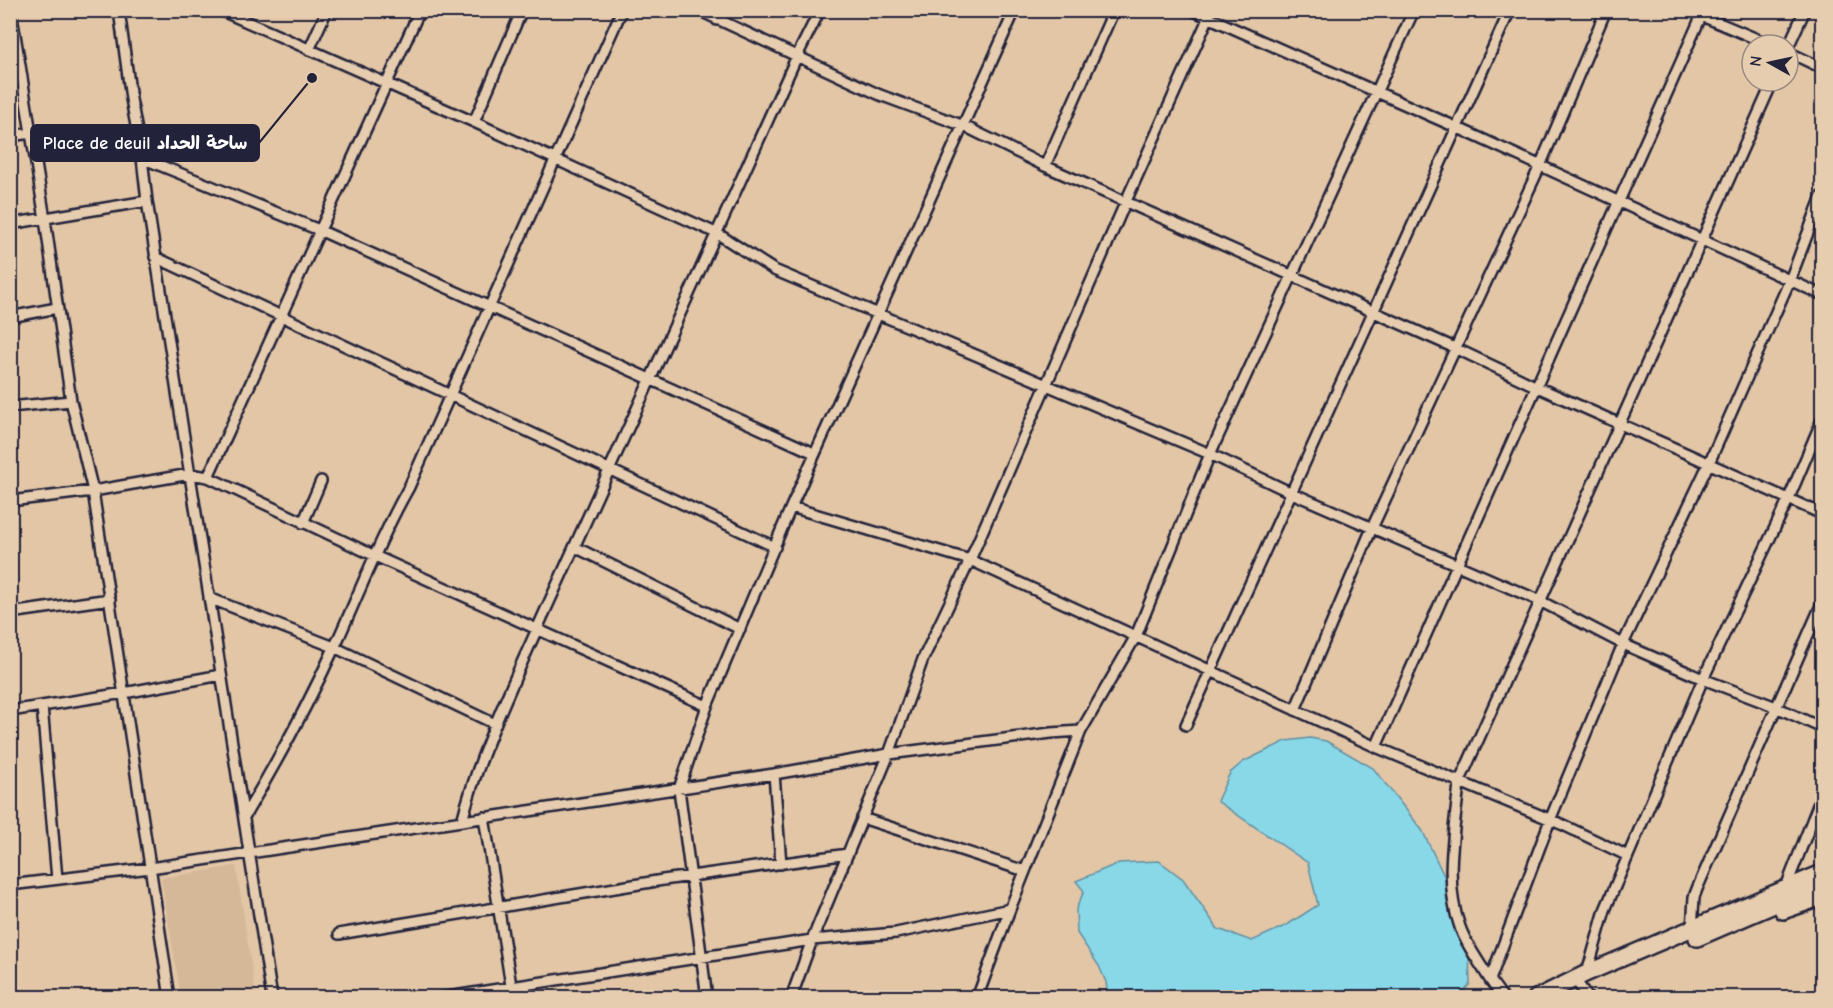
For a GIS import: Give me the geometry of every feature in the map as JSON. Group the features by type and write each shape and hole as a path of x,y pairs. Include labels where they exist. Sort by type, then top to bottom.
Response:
{"highway":[{"path":"1785,886 1822,863"},
{"path":"1585,985 1692,930 1785,886 1822,873"},
{"path":"1539,996 1585,985 1822,884"},
{"path":"1744,919 1778,912 1822,897"}],"street":[{"path":"11,10 15,52 45,219 71,401 93,491 170,998"},
{"path":"119,10 155,257 272,998"},
{"path":"220,10 474,122 718,234 774,270 1210,454 1292,493 1540,601 1623,644 1822,728"},
{"path":"309,50 327,10"},
{"path":"208,477 420,10"},
{"path":"474,122 522,10"},
{"path":"243,817 267,778 334,648 375,556 409,488 622,10"},
{"path":"698,10 880,95 964,126 1045,166 1822,514"},
{"path":"717,20 728,10"},
{"path":"462,821 495,724 820,10"},
{"path":"707,998 679,789 708,706 814,453 1015,10"},
{"path":"1045,166 1114,10"},
{"path":"1192,10 1210,14 1822,295"},
{"path":"978,998 1010,909 1081,731 1136,636 1210,454 1414,10"},
{"path":"1186,725 1510,10"},
{"path":"1295,710 1372,528 1540,166 1606,10"},
{"path":"1688,10 1703,14 1744,33"},
{"path":"1794,33 1805,10"},
{"path":"791,998 812,940 889,754 923,659 970,560 1210,14"},
{"path":"1376,747 1703,14"},
{"path":"1800,58 1822,68"},
{"path":"1503,998 1460,930 1451,894 1459,783 1768,93"},
{"path":"10,136 31,133"},
{"path":"142,158 319,230 814,453"},
{"path":"1490,980 1550,820 1623,644 1709,463 1790,280 1822,196"},
{"path":"10,224 147,201"},
{"path":"155,257 775,547"},
{"path":"10,317 57,308"},
{"path":"10,407 71,401"},
{"path":"1585,985 1605,910 1704,679 1789,498 1822,420"},
{"path":"10,501 93,491 190,474 208,477 375,556 708,706"},
{"path":"303,523 321,481"},
{"path":"791,507 970,560 1376,747 1570,827 1628,856"},
{"path":"575,547 740,629"},
{"path":"209,598 334,648 495,724"},
{"path":"10,613 110,599"},
{"path":"1692,930 1694,897 1697,889 1822,603"},
{"path":"10,711 221,675"},
{"path":"42,706 57,879"},
{"path":"10,885 150,868 679,789 889,754 1081,731"},
{"path":"774,774 781,864"},
{"path":"1785,886 1822,795"},
{"path":"484,818 513,998"},
{"path":"862,818 1025,871"},
{"path":"339,934 690,877 848,854"},
{"path":"441,998 812,940 896,933 1010,909"}],"shaded area":[{"path":"236,866 256,997 181,997 161,878"}],"water":[{"path":"1310,738 1326,741 1373,768 1422,830 1447,882 1458,927 1469,955 1470,984 1457,998 1108,997 1106,982 1099,966 1077,933 1076,909 1084,891 1076,881 1119,863 1159,861 1183,879 1218,929 1252,941 1287,925 1318,905 1308,863 1217,801 1230,773 1243,762 1286,741"}],"place":[{"name":"Place de deuil ساحة الحداد","path":"312,78"}]}
